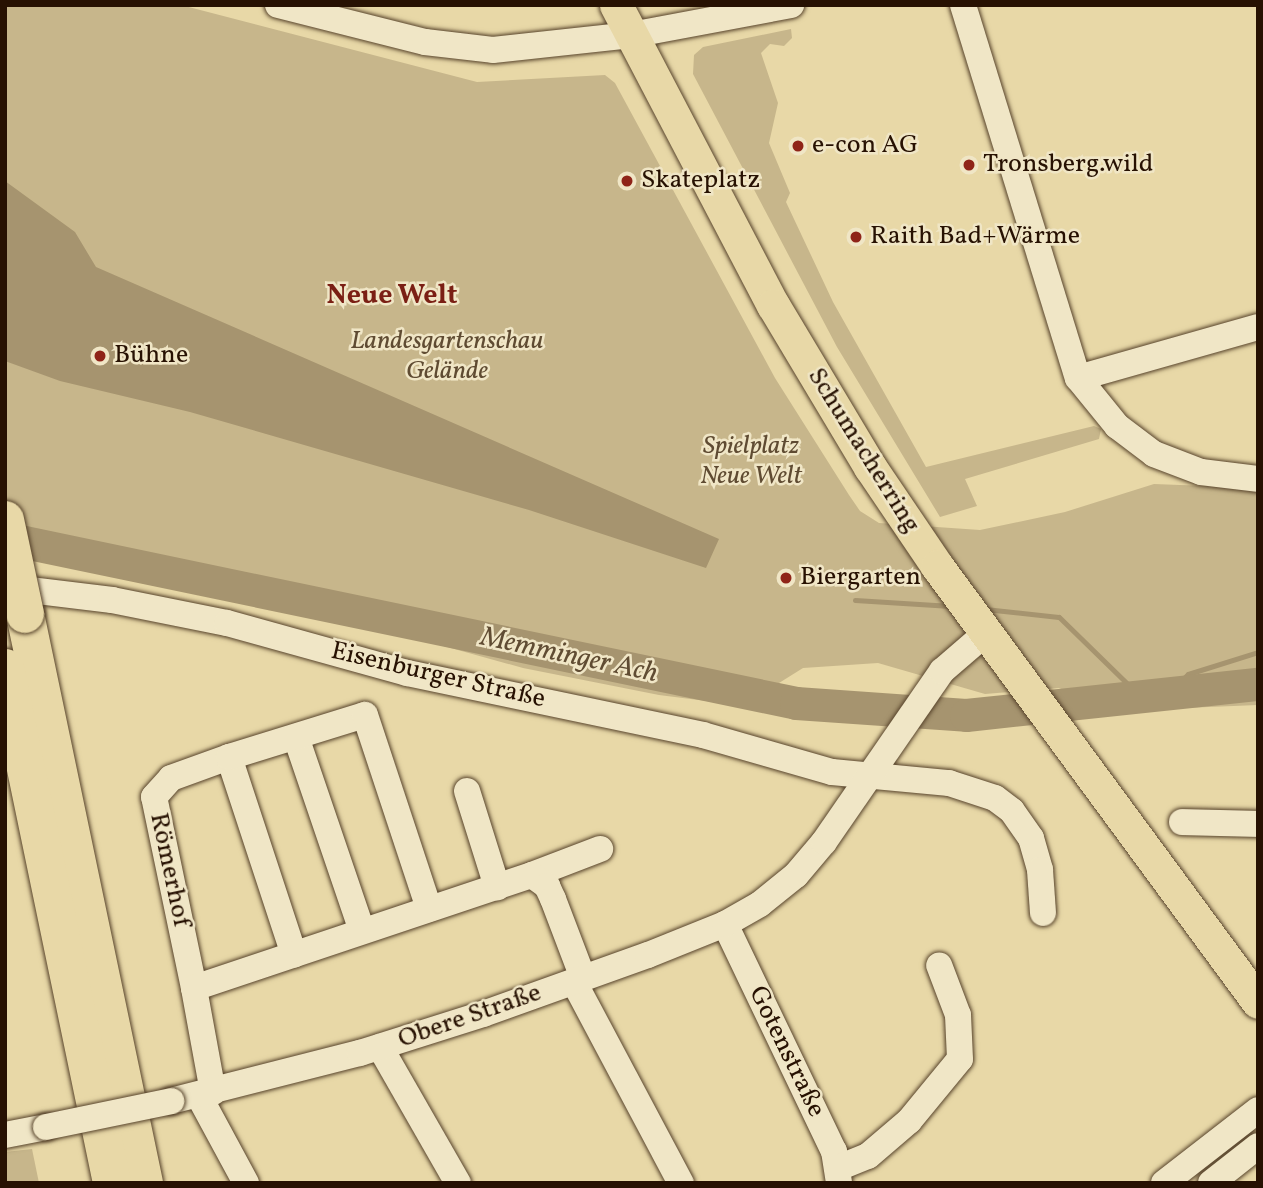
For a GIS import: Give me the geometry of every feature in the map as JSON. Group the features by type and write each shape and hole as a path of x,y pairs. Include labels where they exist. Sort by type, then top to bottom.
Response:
{"highway":[{"path":"5,520 15,601 144,1183"},
{"path":"5,668 112,1183"}],"main road":[{"name":"Schumacherring","path":"616,5 828,401 937,566 1258,1002"}],"street":[{"path":"278,5 425,43 493,51 631,35 791,5"},
{"path":"963,5 1078,377 1101,410 1137,442 1201,472 1258,479"},
{"path":"1078,377 1258,327"},
{"name":"Eisenburger Straße","path":"15,601 112,600 227,623 407,673 622,717 832,772 868,777"},
{"name":"Obere Straße","path":"5,1135 206,1094 380,1047 579,980 725,924 760,904 796,874 919,703 981,625"},
{"name":"Römerhof","path":"246,1183 206,1094 194,988 154,797 171,778 365,715 429,909"},
{"path":"296,737 362,931"},
{"path":"229,757 294,955"},
{"path":"868,777 949,783 995,798 1012,811 1031,838 1040,870 1043,913"},
{"path":"467,791 497,887"},
{"path":"1182,822 1258,824"},
{"path":"194,988 497,887 600,849"},
{"path":"532,875 547,886 554,899 579,980 681,1183"},
{"name":"Gotenstraße","path":"725,924 838,1175"},
{"path":"838,1175 868,1156 909,1121 960,1059 958,1016 939,965"},
{"path":"380,1047 458,1183"},
{"path":"1164,1183 1258,1111"},
{"path":"1211,1183 1258,1146"}],"green space":[{"name":"Landesgartenschau Gelände","path":"5,5 181,5 477,82 605,75 615,83 775,378 860,511 879,523 980,530 1065,512 1154,484 1258,488 1258,705 1110,711 1059,688 985,694 878,663 803,668 771,688 730,704 659,695 523,668 138,561 5,548"},
{"path":"791,29 792,38 784,46 770,44 761,53 778,103 769,143 790,193 786,202 833,302 926,467 1094,426 1101,429 1099,439 965,479 977,506 940,517 837,347 693,74 694,55 703,47"},
{"path":"32,1149 39,1183 5,1183 5,1152"}],"shaded area":[{"path":"5,181 75,232 96,267 719,539 706,568 529,510 190,412 60,381 5,361"}],"waterway":[{"name":"Memminger Ach","path":"5,538 796,703 966,715 1258,684"},
{"path":"855,600 951,606"},
{"path":"985,609 1059,617 1139,695"},
{"path":"1170,692 1188,674 1258,652"}],"place":[{"name":"e-con AG","path":"798,146"},
{"name":"Tronsberg.wild","path":"969,165"},
{"name":"Skateplatz","path":"627,181"},
{"name":"Raith Bad+Wärme","path":"856,237"},
{"name":"Bühne","path":"100,356"},
{"name":"Biergarten","path":"786,578"}],"district":[{"name":"Neue Welt","path":"392,296"}],"park label":[{"name":"Spielplatz Neue Welt","path":"751,462"}]}
